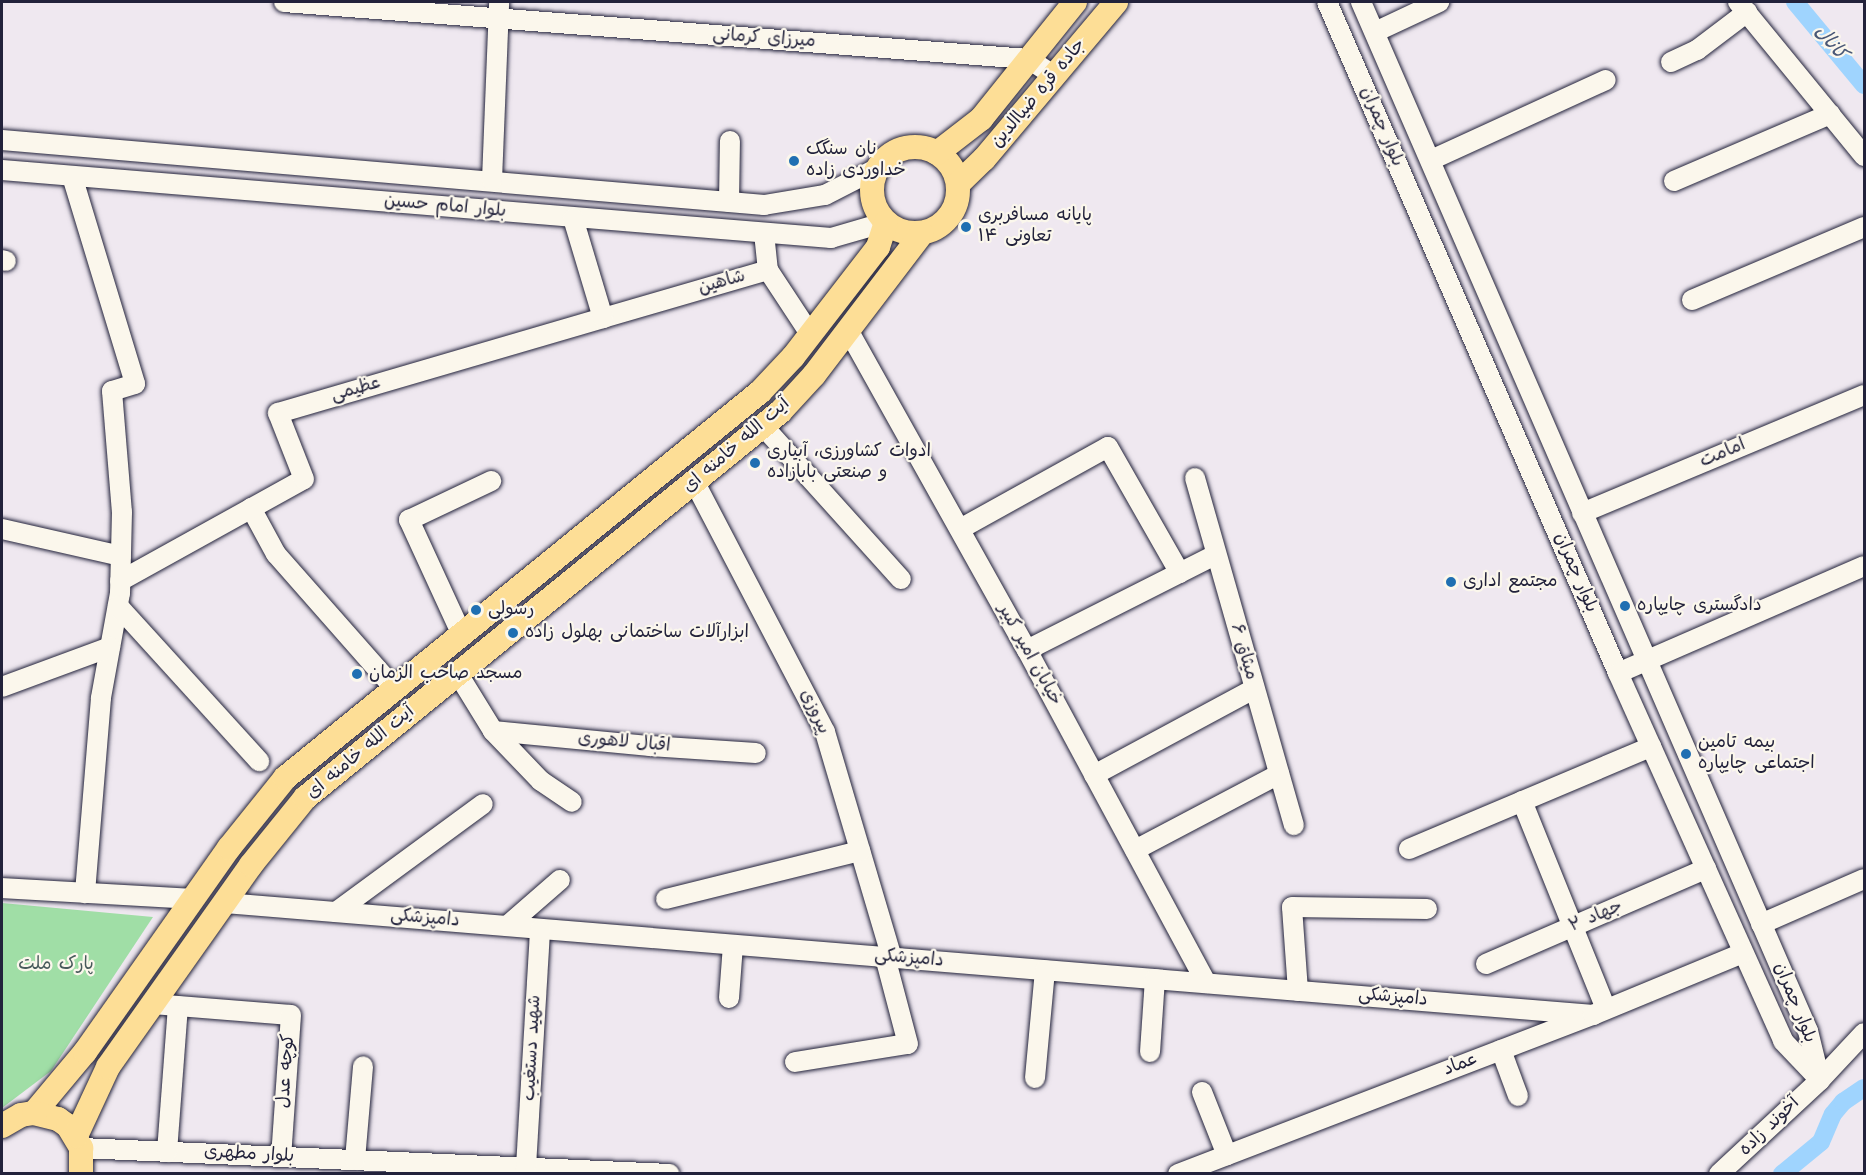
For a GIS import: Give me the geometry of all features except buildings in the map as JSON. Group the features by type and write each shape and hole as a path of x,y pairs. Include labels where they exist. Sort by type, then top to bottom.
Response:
{"main road":[{"name":"جاده قره ضیاالدین","path":"937,153 981,119 1076,2"},
{"name":"جاده قره ضیاالدین","path":"958,184 984,159 1116,2"},
{"path":"911,147 937,153 951,166 958,184 956,204 946,221 922,232 897,229 886,222 877,210 872,196 873,182 878,168 898,150 911,147"},
{"name":"آیت الله خامنه ای","path":"34,1113 85,1052 229,848 285,778 760,392 810,334 878,247 886,222"},
{"name":"آیت الله خامنه ای","path":"78,1142 108,1067 225,903 305,798 763,426 814,375 922,232"},
{"path":"2,1126 21,1115 34,1113 58,1119 78,1142 81,1173"}],"street":[{"name":"میرزای کرمانی","path":"284,2 499,10 1029,59"},
{"name":"بلوار چمران","path":"1327,2 1618,673 1782,1041 1820,1080"},
{"name":"بلوار چمران","path":"1361,2 1808,1032 1820,1080"},
{"path":"1375,32 1439,2"},
{"path":"1671,62 1697,50 1743,7 1864,156"},
{"path":"492,180 499,10"},
{"path":"1029,59 1054,76"},
{"path":"1431,160 1606,80"},
{"path":"1674,181 1830,114"},
{"name":"بلوار امام حسین","path":"2,140 764,205 825,195 878,168"},
{"path":"729,202 730,141"},
{"name":"بلوار امام حسین","path":"2,170 831,238 886,222"},
{"path":"72,176 135,384 112,391 122,512 120,580 118,606 101,698 86,893"},
{"path":"573,218 603,318"},
{"path":"1692,300 1864,227"},
{"path":"764,233 768,270"},
{"name":"شاهین","path":"603,318 768,270 810,334"},
{"name":"عظیمی","path":"120,580 304,479 278,413 603,318"},
{"name":"خیابان امیر کبیر","path":"848,330 1027,650 1206,983"},
{"name":"امامت","path":"1582,513 1864,395"},
{"path":"763,426 901,579"},
{"path":"960,529 1108,447 1180,573"},
{"name":"میثاق ۶","path":"1195,478 1215,555 1294,825"},
{"path":"462,635 409,520 491,481"},
{"name":"پیروزی","path":"695,483 825,732 860,851 908,1044 795,1062"},
{"path":"251,508 276,554 394,689"},
{"path":"2,529 121,556"},
{"path":"1027,650 1215,555"},
{"path":"1618,673 1864,566"},
{"path":"118,606 259,760"},
{"path":"2,687 110,646"},
{"path":"458,674 493,731 541,781 572,802"},
{"path":"1094,775 1254,689"},
{"name":"اقبال لاهوری","path":"493,731 650,747 756,753"},
{"path":"1409,849 1651,747"},
{"path":"1135,850 1279,774"},
{"path":"1522,801 1573,926 1600,1012"},
{"path":"336,912 483,804"},
{"path":"666,900 860,851"},
{"name":"جهاد ۲","path":"1486,964 1706,869"},
{"path":"1761,924 1864,879"},
{"path":"507,926 560,880"},
{"path":"2,888 193,899"},
{"name":"دامپزشکی","path":"225,903 1298,991 1600,1012"},
{"path":"1298,991 1292,908 1427,909"},
{"name":"شهید دستغیب","path":"526,1167 540,929"},
{"path":"729,998 733,945"},
{"name":"عماد","path":"1178,1173 1600,1012 1743,952"},
{"path":"1035,1078 1045,970"},
{"path":"1150,1052 1155,979"},
{"name":"کوچه عدل","path":"153,1004 291,1015 281,1157"},
{"path":"167,1152 178,1006"},
{"name":"آخوند زاده","path":"1719,1173 1820,1080 1864,1033"},
{"path":"1501,1050 1518,1096"},
{"path":"355,1160 363,1066"},
{"path":"1202,1092 1227,1155"},
{"name":"بلوار مطهری","path":"78,1142 167,1152 669,1173"},
{"path":"81,1173 94,1173"}],"green space":[{"name":"پارک ملت","path":"2,903 153,917 51,1071 2,1108"}],"waterway":[{"name":"کانال","path":"1795,2 1864,85"},
{"path":"1782,1174 1821,1142 1833,1114 1843,1102 1864,1088"}],"place":[{"name":"نان سنگک خداوردی زاده","path":"794,161"},
{"name":"پایانه مسافربری تعاونی ۱۴","path":"966,227"},
{"name":"ادوات کشاورزی، آبیاری و صنعتی بابازاده","path":"755,463"},
{"name":"مجتمع اداری","path":"1451,582"},
{"name":"دادگستری چایپاره","path":"1625,606"},
{"name":"رسولی","path":"476,610"},
{"name":"ابزارآلات ساختمانی بهلول زاده","path":"513,633"},
{"name":"مسجد صاحب الزمان","path":"357,674"},
{"name":"بیمه تامین اجتماعی چایپاره","path":"1686,754"}]}
